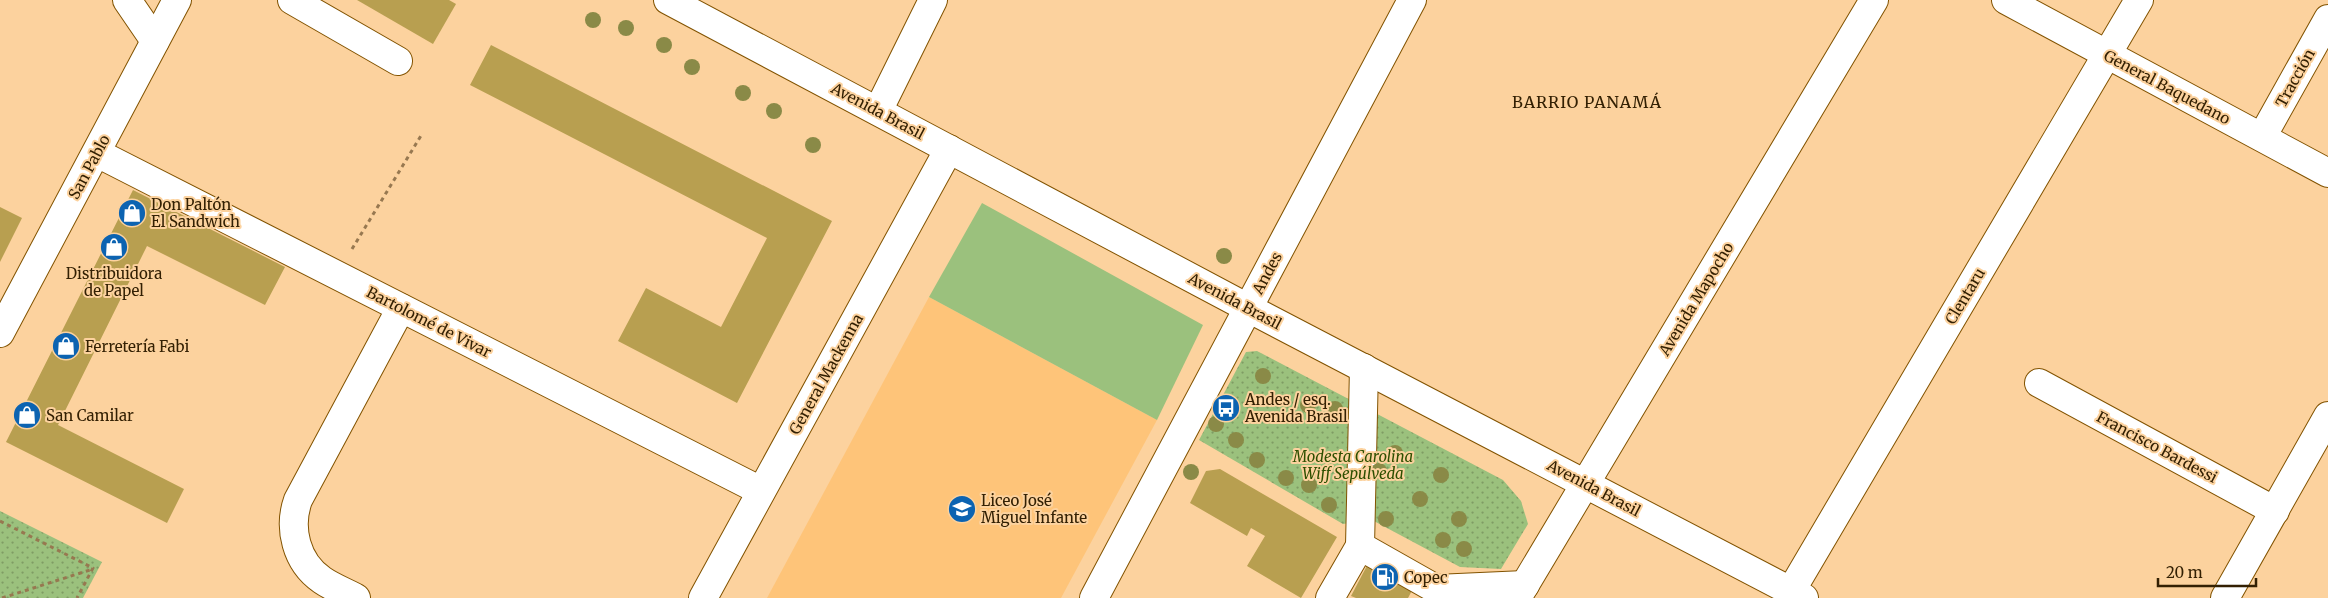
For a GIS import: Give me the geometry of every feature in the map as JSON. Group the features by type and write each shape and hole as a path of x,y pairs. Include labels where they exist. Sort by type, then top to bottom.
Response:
{"street":[{"path":"127,0 155,40"},
{"name":"San Pablo","path":"0,333 177,0"},
{"path":"292,0 398,61"},
{"name":"Avenida Brasil","path":"668,0 1248,308 1797,595"},
{"path":"878,111 933,0"},
{"name":"Andes","path":"1094,598 1412,0"},
{"name":"Avenida Mapocho","path":"1521,591 1874,0"},
{"name":"General Baquedano","path":"2006,0 2328,173"},
{"name":"Clentaru","path":"1797,595 2139,0"},
{"name":"Tracción","path":"2262,137 2328,18"},
{"name":"General Mackenna","path":"703,598 949,149"},
{"name":"Bartolomé de Vivar","path":"97,153 761,491"},
{"path":"356,598 320,579 304,561 295,540 293,514 298,500 401,308"},
{"path":"1330,598 1360,546 1364,368"},
{"name":"Francisco Bardessi","path":"2039,384 2274,511"},
{"path":"2225,598 2328,416"},
{"path":"1360,546 1436,589 1521,591"}],"path":[{"path":"356,244 422,134"},
{"path":"0,521 93,568"},
{"path":"2,598 93,568"},
{"path":"77,598 93,568"}],"shaded area":[{"name":"Liceo José Miguel Infante","path":"929,297 1157,420 1061,598 767,598"}],"green space":[{"path":"982,203 1203,325 1157,420 929,297"},
{"name":"Modesta Carolina Wiff Sepúlveda","path":"1257,351 1503,480 1521,501 1528,524 1501,569 1460,567 1372,520 1343,524 1199,440 1246,352"},
{"path":"0,511 102,562 83,598 0,598"}],"building":[{"path":"357,0 449,0 456,4 433,44"},
{"path":"491,45 832,221 737,403 618,341 646,288 721,327 767,238 470,85"},
{"path":"133,190 285,267 265,305 147,246 58,425 184,489 167,523 6,442"},
{"path":"0,207 22,218 0,262"},
{"path":"1220,469 1337,537 1301,598 1247,566 1265,536 1251,528 1247,536 1190,503 1206,471"},
{"path":"1371,558 1416,583 1408,598 1356,598 1351,596"}],"place":[{"name":"Don Paltón El Sandwich","path":"132,213"},
{"name":"Distribuidora de Papel","path":"114,247"},
{"name":"Ferretería Fabi","path":"66,346"},
{"name":"Andes / esq. Avenida Brasil","path":"1226,408"},
{"name":"San Camilar","path":"27,415"},
{"name":"Liceo José Miguel Infante","path":"962,509"},
{"name":"Copec","path":"1385,577"}],"district":[{"name":"BARRIO PANAMÁ","path":"1587,102"}]}
